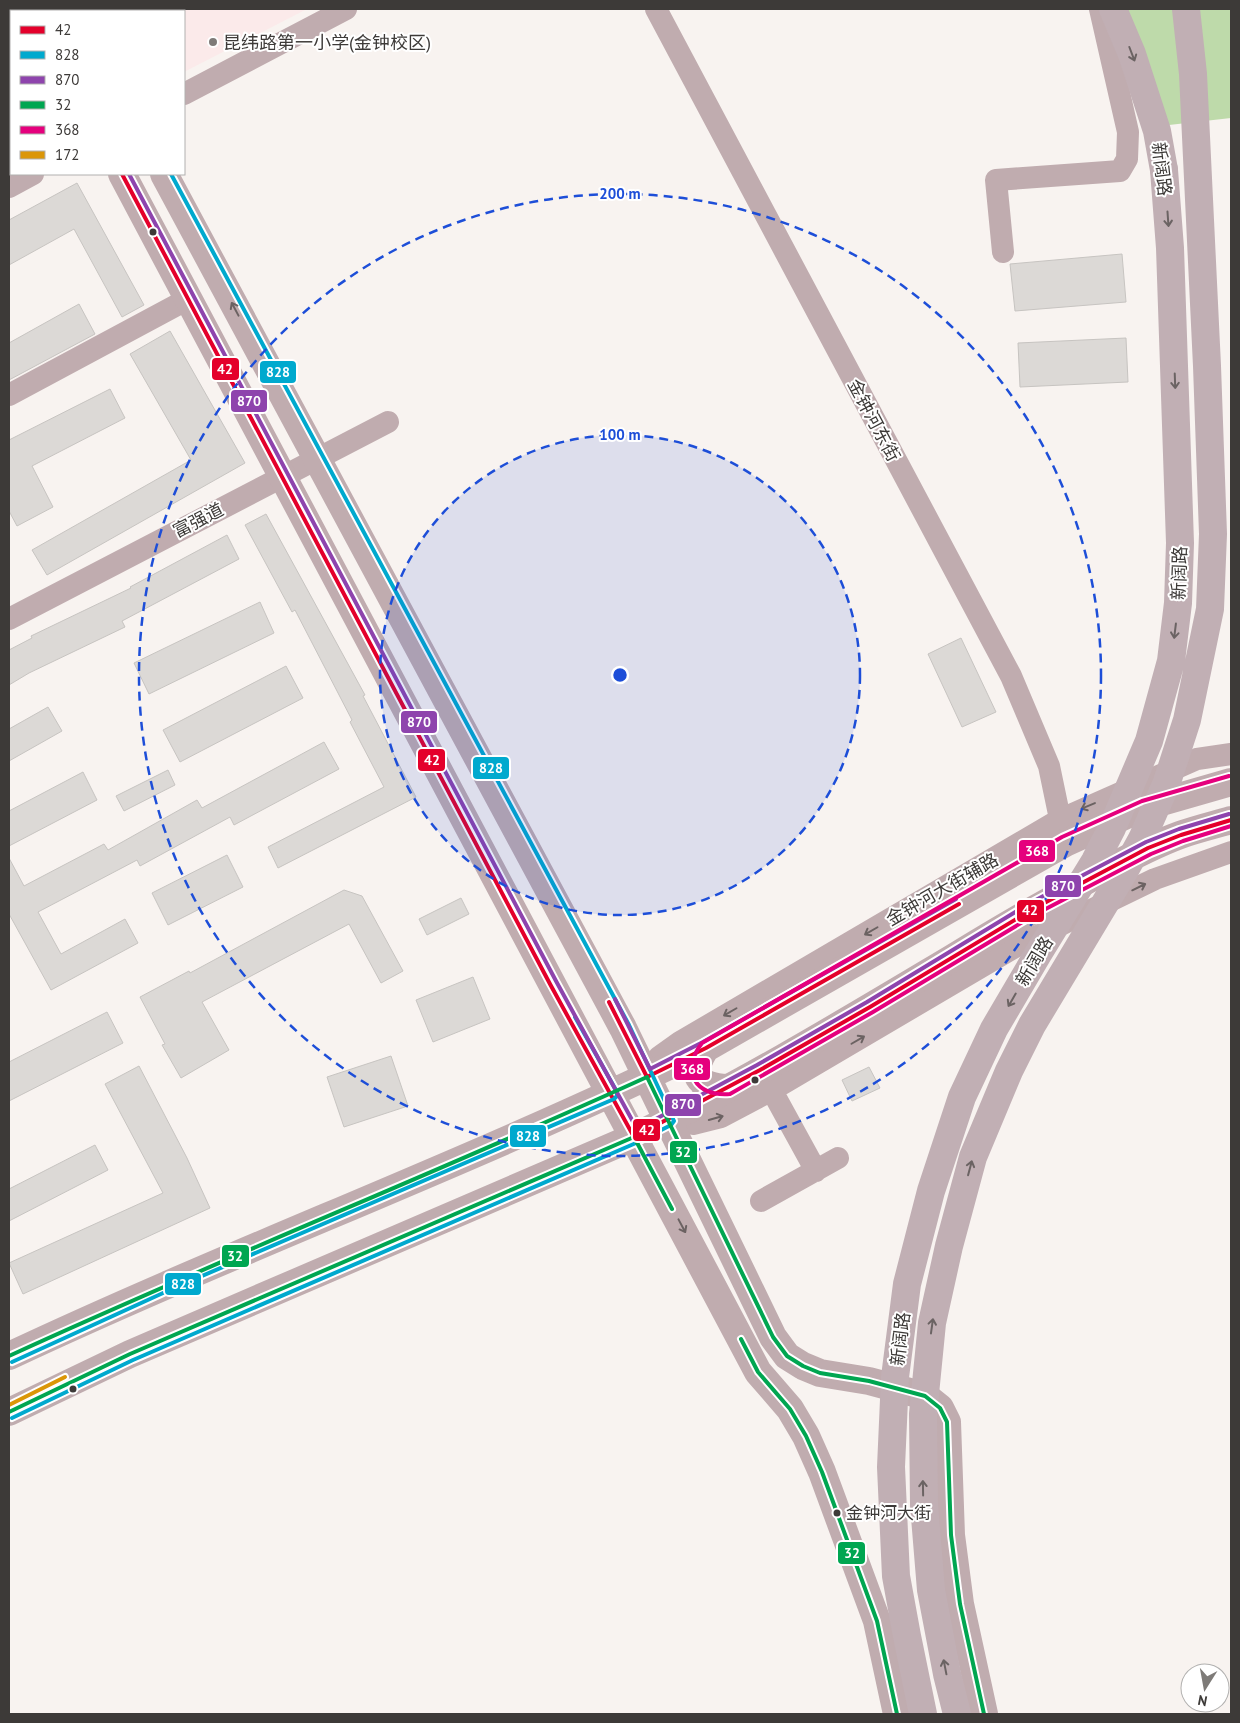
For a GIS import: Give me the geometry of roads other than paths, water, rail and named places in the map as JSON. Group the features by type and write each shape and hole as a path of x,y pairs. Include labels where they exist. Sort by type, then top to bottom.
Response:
{"highway":[{"name":"新阔路","path":"923,1714 896,1576 891,1468 895,1377 907,1284 930,1191 962,1097 994,1029 1095,861 1108,836 1149,741 1171,661 1178,604 1180,543 1171,267 1164,170 1154,122 1132,54 1113,9"},
{"name":"新阔路","path":"956,1714 931,1590 924,1505 923,1414 932,1323 949,1246 973,1157 1009,1070 1032,1025 1125,870 1142,839 1167,782 1187,720 1210,608 1213,534 1207,366 1193,74 1186,9"}],"main road":[{"path":"123,175 758,1372 790,1408 806,1436 822,1472 877,1621 897,1714"},
{"path":"165,175 316,460 623,1028 690,1162 773,1337 786,1356 803,1366 820,1373 869,1381 925,1396 940,1408 947,1422 951,1535 960,1604 984,1714"},
{"path":"9,1356 171,1282 648,1077 706,1048 1062,831 1231,782"},
{"path":"9,1412 138,1350 634,1137 727,1088 766,1080 870,1007 1033,909 1148,848 1181,835 1231,820"},
{"path":"706,1048 697,1063 696,1071 700,1080 710,1086 727,1088"}],"street":[{"path":"185,93 346,9"},
{"name":"金钟河东街","path":"656,9 1010,676 1049,766 1062,831"},
{"path":"1003,252 996,180 1120,171 1126,158 1128,132 1100,9"},
{"path":"9,187 31,175"},
{"path":"9,395 188,299"},
{"name":"富强道","path":"9,619 388,422"},
{"name":"金钟河大街辅路","path":"648,1077 659,1056 680,1042 1062,831 1197,759 1231,754"},
{"path":"668,1120 693,1124 721,1117 766,1080 1015,948 1155,879 1231,852"},
{"path":"766,1080 816,1170"},
{"path":"761,1201 838,1158"}],"place":[{"name":"昆纬路第一小学(金钟校区)","path":"213,42"},
{"name":"金钟河大街","path":"837,1513"}]}
